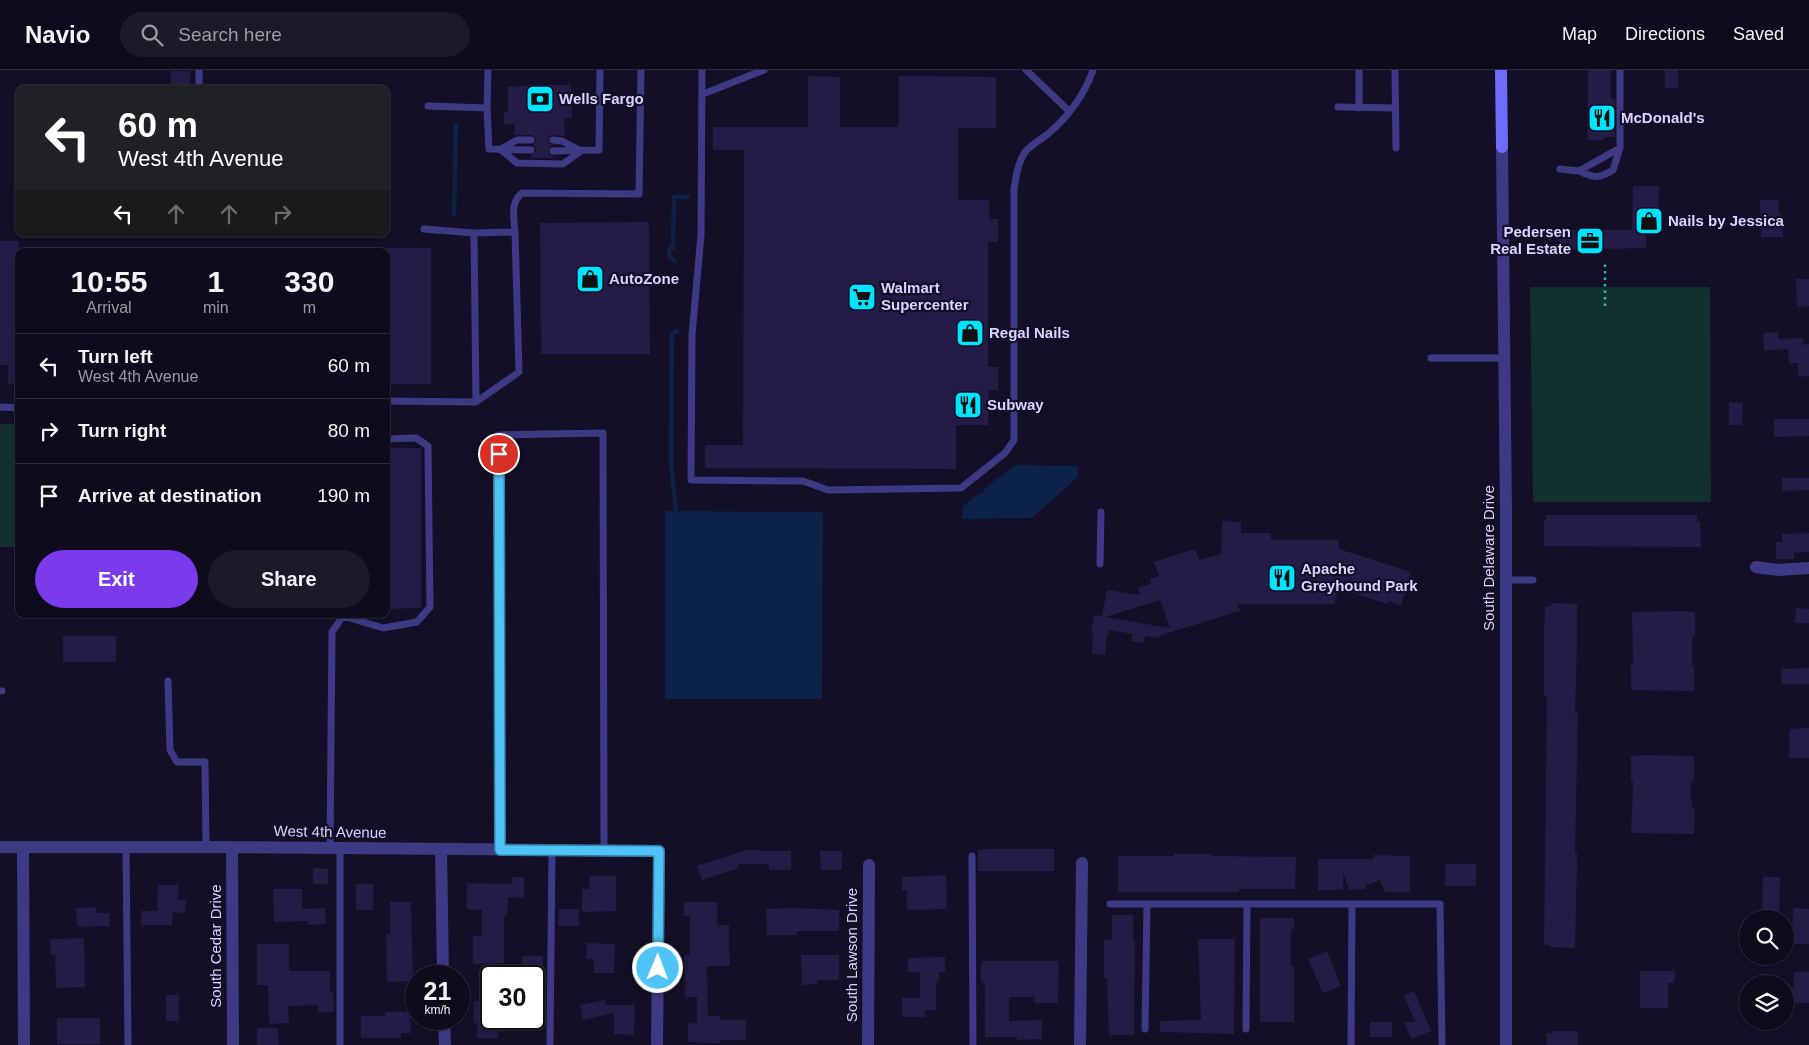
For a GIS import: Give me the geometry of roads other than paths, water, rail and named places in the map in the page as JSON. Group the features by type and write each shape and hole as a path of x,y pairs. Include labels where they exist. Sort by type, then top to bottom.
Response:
{"street":[{"name":"South Delaware Drive","path":"1501,70 1506,580 1506,1045"},
{"path":"1756,567 1778,570 1809,568"},
{"name":"West 4th Avenue","path":"0,847 659,851 657,1045"},
{"path":"23,847 24,1045"},
{"name":"South Cedar Drive","path":"232,847 233,1045"},
{"path":"441,849 444,965"},
{"path":"1080,1045 1082,863"},
{"name":"South Lawson Drive","path":"868,1045 869,865"},
{"path":"444,1030 445,1045"}],"lane":[{"path":"199,70 199,85"},
{"path":"488,70 488,149 531,150"},
{"path":"554,150 581,152 599,150 600,70"},
{"path":"390,401 476,402 519,372 514,203 522,193 639,194 641,70"},
{"path":"702,70 701,235 692,335 691,480 803,481 828,490 961,488 1005,453 1014,440 1014,189 1017,169 1026,151 1051,132 1069,112 1085,91 1093,70"},
{"path":"702,94 764,70"},
{"path":"1026,70 1069,112"},
{"path":"1359,70 1359,108"},
{"path":"1395,70 1396,148"},
{"path":"1560,169 1579,171 1590,176 1602,177 1613,170 1620,148 1620,70"},
{"path":"428,106 487,108"},
{"path":"1338,107 1395,108"},
{"path":"500,150 517,140 531,140"},
{"path":"554,140 562,141 581,152"},
{"path":"1579,171 1620,148"},
{"path":"500,150 517,163 563,164 581,152"},
{"path":"424,229 474,233 515,232"},
{"path":"474,233 476,402"},
{"path":"1431,358 1503,358"},
{"path":"0,407 15,408"},
{"path":"500,850 499,435 603,433 604,851"},
{"path":"352,618 383,628 417,622 430,607 428,446 416,438 390,439"},
{"path":"1100,564 1101,512"},
{"path":"1506,580 1533,580"},
{"path":"340,1045 332,632 341,618"},
{"path":"168,681 170,750 177,762 205,762 206,847"},
{"path":"126,847 128,1045"},
{"path":"550,1045 552,850"},
{"path":"972,856 973,1045"},
{"path":"1110,904 1440,904 1442,1045"},
{"path":"1145,1029 1147,904"},
{"path":"1246,1029 1248,904"},
{"path":"1352,904 1352,1045"}],"water":[{"path":"1015,465 1078,466 1078,477 1032,518 962,519 963,506 979,493 981,494 984,489"},
{"path":"665,511 823,512 822,699 665,699"}],"waterway":[{"path":"454,214 456,125"},
{"path":"673,248 674,197 688,197"},
{"path":"673,246 669,250 669,256 675,261"},
{"path":"676,511 671,463 672,334 677,331"}],"place":[{"name":"Wells Fargo","path":"540,99"},
{"name":"McDonald's","path":"1602,118"},
{"name":"Nails by Jessica","path":"1649,221"},
{"name":"Pedersen Real Estate","path":"1590,241"},
{"name":"AutoZone","path":"590,279"},
{"name":"Walmart Supercenter","path":"862,297"},
{"name":"Regal Nails","path":"970,333"},
{"name":"Subway","path":"968,405"},
{"name":"Apache Greyhound Park","path":"1282,578"}]}
